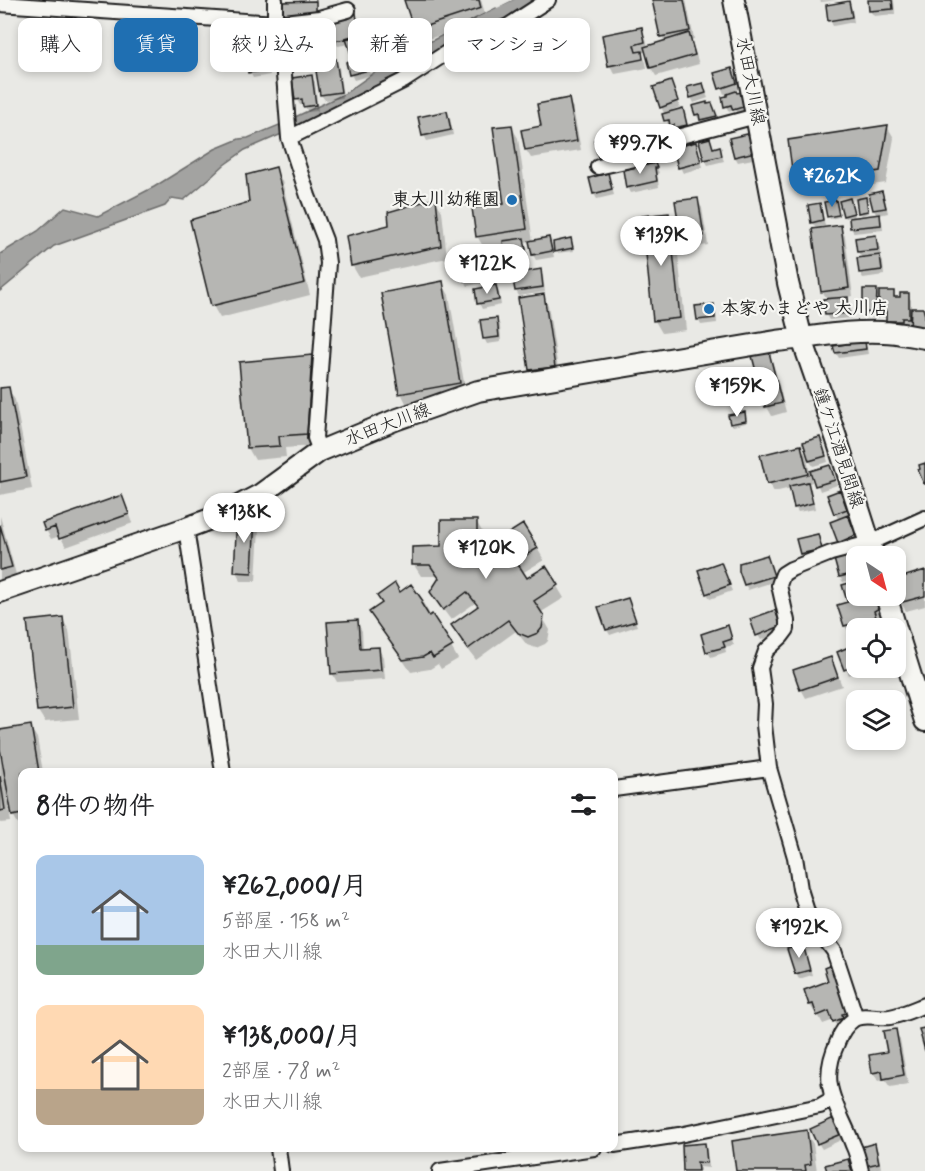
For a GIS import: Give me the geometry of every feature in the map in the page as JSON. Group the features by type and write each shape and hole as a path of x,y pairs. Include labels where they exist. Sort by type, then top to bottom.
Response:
{"main road":[{"name":"水田大川線","path":"734,0 788,283 802,339"},
{"name":"水田大川線","path":"0,592 221,515 261,494 320,452 395,420 478,391 776,341 848,332 884,332 925,338"},
{"name":"鐘ケ江酒見間線","path":"802,339 871,546"},
{"path":"889,606 925,721"}],"street":[{"path":"275,0 275,18"},
{"path":"289,138 403,81 454,48 508,26 548,0"},
{"path":"0,4 26,3 213,18"},
{"path":"319,18 348,10"},
{"path":"284,72 289,138 325,240 328,263 315,438 320,452"},
{"path":"598,167 653,155 666,140 756,116"},
{"path":"879,546 925,518"},
{"path":"186,528 222,768"},
{"path":"846,552 831,553 783,574 779,585 787,629 766,651 760,668 769,768 795,857 807,911 809,918 834,951 856,1018"},
{"path":"618,788 769,768"},
{"path":"861,1171 854,1145 832,1099 829,1084 834,1049 848,1024 856,1018 889,1017 925,1005"},
{"path":"618,1143 679,1135 820,1106 832,1099"},
{"path":"279,1152 281,1171"},
{"path":"440,1171 567,1152"}],"shaded area":[{"path":"514,0 537,0 508,17 502,6"},
{"path":"496,8 499,18 476,18"},
{"path":"444,34 444,50 432,56 432,41"},
{"path":"375,72 402,72 299,127 294,124 293,118 344,94"},
{"path":"284,123 284,133 245,150 184,200 172,198 165,206 54,246 0,291 0,254 38,231 65,207 98,216 154,187 215,149"}],"building":[{"path":"404,0 479,0 481,8 444,18 444,20 432,24 432,18 410,18"},
{"path":"652,0 684,0 690,31 660,37"},
{"path":"868,0 892,0 893,9 869,11"},
{"path":"316,1 316,12 283,14 282,2"},
{"path":"849,1 852,17 828,21 826,5"},
{"path":"356,13 357,18 348,18 348,37 345,39 336,41 336,18"},
{"path":"642,27 645,42 634,45 636,52 642,51 643,59 608,66 602,35"},
{"path":"689,33 695,55 650,68 644,47"},
{"path":"336,59 341,92 320,95 316,72 336,72"},
{"path":"732,68 737,83 719,89 714,73"},
{"path":"312,75 316,105 303,107 302,99 295,100 292,78"},
{"path":"671,81 678,101 660,108 653,87"},
{"path":"703,83 706,93 690,98 687,87"},
{"path":"736,91 737,93 742,92 746,106 733,110 731,105 724,107 722,97"},
{"path":"569,98 577,141 525,150 521,130 541,126 537,104"},
{"path":"707,102 707,104 712,103 717,116 700,120 699,114 695,115 692,106"},
{"path":"683,108 687,125 674,128 674,125 670,126 669,120 664,121 662,114"},
{"path":"447,111 451,130 422,136 418,117"},
{"path":"512,125 527,229 476,237 472,208 504,204 493,127"},
{"path":"888,125 880,171 794,184 788,140"},
{"path":"647,131 649,145 633,147 628,134"},
{"path":"752,133 755,152 734,157 729,138"},
{"path":"616,136 618,145 613,146 615,151 598,157 594,140"},
{"path":"710,138 713,148 720,146 722,156 704,160 699,141"},
{"path":"696,142 701,162 678,168 673,148"},
{"path":"655,163 657,181 626,188 623,170"},
{"path":"276,167 305,283 211,306 190,220 249,202 246,175"},
{"path":"608,173 612,189 593,194 589,178"},
{"path":"882,191 886,208 873,210 869,194"},
{"path":"866,197 868,211 858,213 856,199"},
{"path":"436,198 441,246 351,266 346,236 389,225 388,212"},
{"path":"698,198 704,236 681,240 675,201"},
{"path":"850,198 854,213 843,216 839,201"},
{"path":"836,200 839,215 827,217 824,202"},
{"path":"820,203 823,220 811,223 808,205"},
{"path":"669,213 680,318 653,321 642,216"},
{"path":"880,214 881,225 850,228 849,218"},
{"path":"841,225 849,288 821,292 812,229"},
{"path":"876,235 878,250 857,252 855,238"},
{"path":"549,237 552,251 532,255 529,241"},
{"path":"524,238 526,250 505,254 503,241"},
{"path":"571,238 573,248 554,252 553,242"},
{"path":"880,255 882,270 859,273 857,258"},
{"path":"485,258 489,275 464,281 460,265"},
{"path":"541,269 543,287 515,291 512,274"},
{"path":"443,281 460,383 399,394 381,293"},
{"path":"496,285 499,300 477,304 475,289"},
{"path":"863,289 877,289 876,313 863,312"},
{"path":"879,291 894,291 894,297 900,297 900,293 909,293 909,318 902,318 902,321 886,321 886,311 879,311"},
{"path":"544,294 555,367 529,370 518,298"},
{"path":"848,297 849,313 825,315 823,299"},
{"path":"714,304 715,318 697,320 695,306"},
{"path":"911,308 923,308 925,329 910,328"},
{"path":"497,318 499,337 483,339 480,320"},
{"path":"865,341 866,349 835,353 833,346"},
{"path":"769,352 782,403 765,407 752,356"},
{"path":"312,355 307,434 279,436 280,446 247,448 239,362"},
{"path":"726,372 728,383 710,387 708,375"},
{"path":"9,387 26,477 0,482 0,388"},
{"path":"745,412 746,421 730,424 728,415"},
{"path":"820,437 826,456 809,461 803,442"},
{"path":"801,445 808,474 767,484 760,455"},
{"path":"925,463 924,484 918,470 919,465"},
{"path":"830,465 835,480 815,486 810,471"},
{"path":"808,482 813,503 794,508 789,486"},
{"path":"840,490 847,509 834,514 827,495"},
{"path":"122,495 129,514 59,539 55,527 45,531 42,523"},
{"path":"848,515 856,535 838,543 830,522"},
{"path":"237,516 255,517 252,573 234,572"},
{"path":"441,520 477,520 477,538 484,549 523,524 538,548 516,561 527,578 546,566 558,585 534,601 544,616 542,628 538,633 528,637 518,633 508,620 468,649 451,625 478,606 467,592 443,610 430,592 439,578 430,565 412,565 412,547 441,546"},
{"path":"0,525 12,567 0,570"},
{"path":"818,534 822,549 800,554 796,539"},
{"path":"767,555 774,576 744,585 739,563"},
{"path":"846,556 846,575 839,577 834,559"},
{"path":"721,562 730,585 706,594 698,570"},
{"path":"925,570 925,596 906,601 906,576"},
{"path":"395,583 400,592 411,584 423,601 421,603 429,616 432,614 453,646 433,658 430,653 423,657 403,660 369,612 382,603 377,596"},
{"path":"846,584 846,598 842,585"},
{"path":"628,598 636,621 606,630 598,607"},
{"path":"846,602 846,606 881,607 874,611 876,617 846,618 846,625 844,626 837,605"},
{"path":"775,610 781,626 756,636 750,619"},
{"path":"63,617 73,707 37,711 27,621"},
{"path":"358,620 360,648 379,647 381,670 331,674 327,622"},
{"path":"728,625 732,639 723,642 725,647 706,652 701,634"},
{"path":"846,648 846,669 844,670 837,652"},
{"path":"831,657 838,677 800,690 793,670"},
{"path":"31,725 38,768 18,768 18,815 12,816 0,749 0,730"},
{"path":"0,776 5,810 0,811"},
{"path":"803,944 810,970 795,974 787,949"},
{"path":"831,965 847,1013 842,1014 843,1018 833,1022 829,1011 817,1016 813,1004 809,1005 804,990 828,981 824,968"},
{"path":"925,1028 925,1051 919,1029"},
{"path":"896,1029 904,1075 883,1079 882,1071 872,1073 869,1055 887,1052 883,1031"},
{"path":"836,1117 843,1133 817,1144 810,1129"},
{"path":"807,1130 811,1164 805,1165 806,1171 736,1171 732,1141"},
{"path":"705,1143 707,1163 697,1162 698,1171 683,1171 682,1145"},
{"path":"875,1143 879,1163 865,1166 861,1147"},
{"path":"848,1159 852,1171 827,1171 825,1165"}],"waterway":[{"path":"492,18 530,0"}],"place":[{"name":"東大川幼稚園","path":"512,200"},
{"name":"本家かまどや 大川店","path":"709,309"}]}
